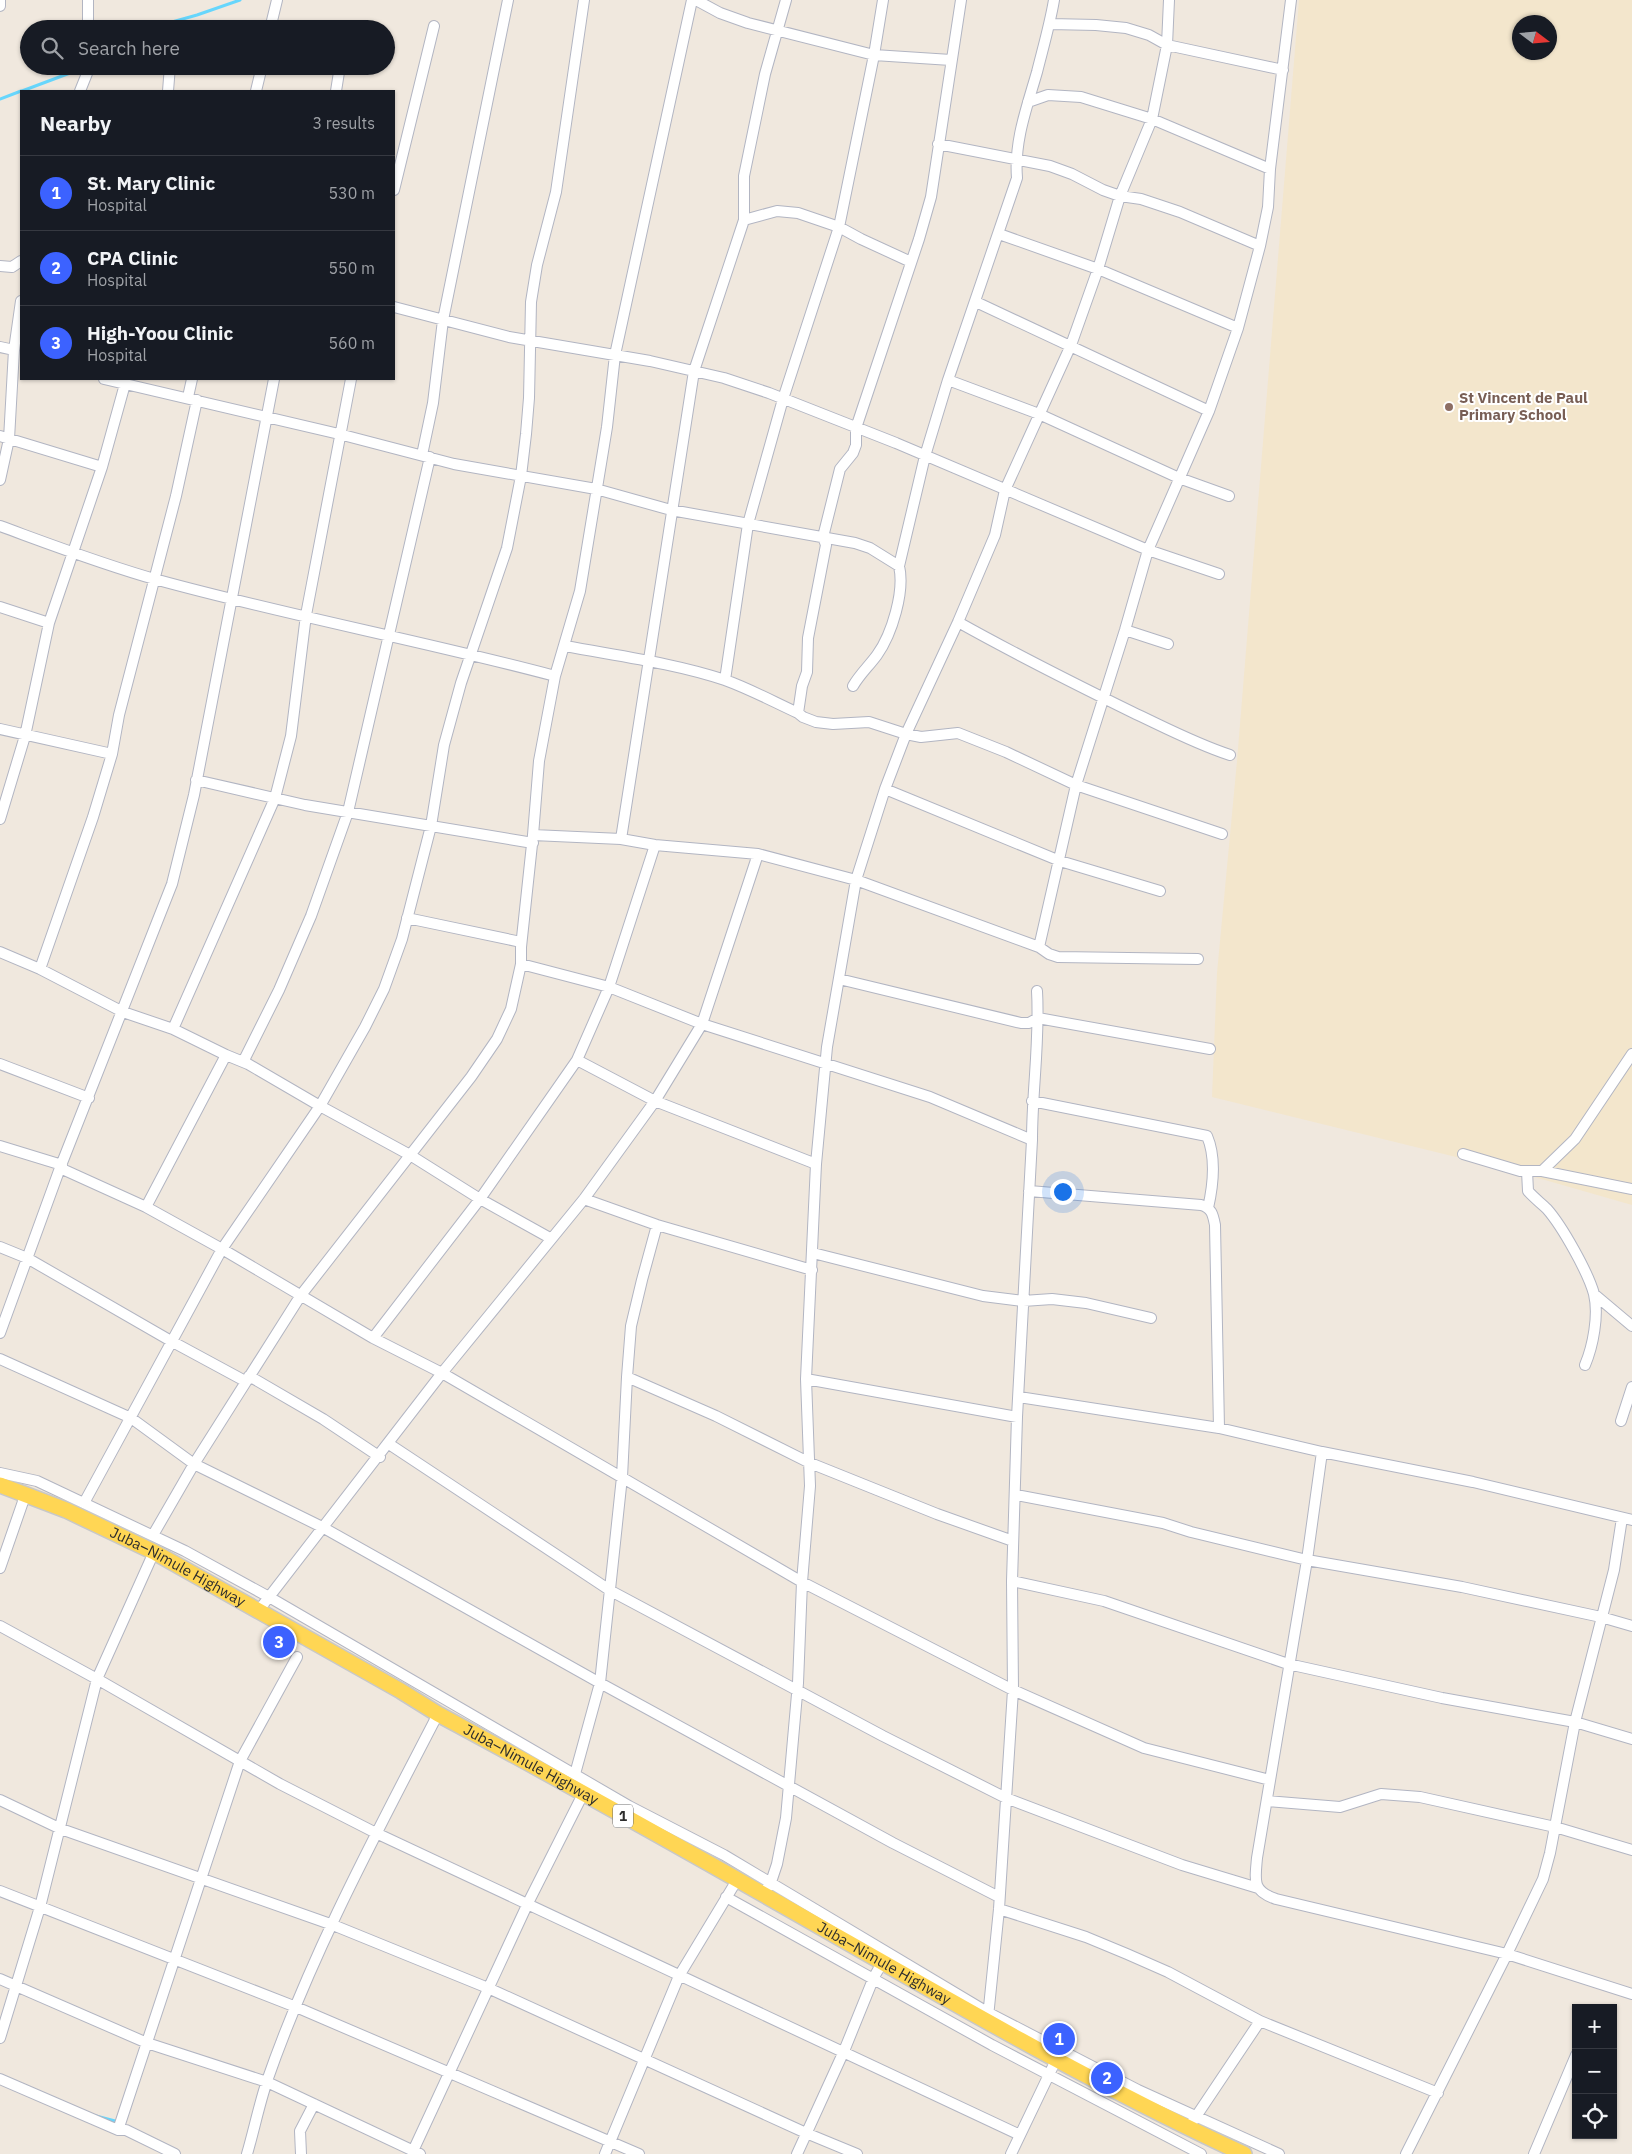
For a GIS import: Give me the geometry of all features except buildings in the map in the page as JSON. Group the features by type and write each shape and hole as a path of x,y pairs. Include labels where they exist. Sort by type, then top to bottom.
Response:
{"main road":[{"name":"Juba–Nimule Highway","path":"0,1485 26,1493 66,1510 154,1552 259,1610 438,1714 737,1880 767,1888 882,1963 988,2018 1056,2060 1193,2122 1243,2154"}],"street":[{"path":"0,0 0,6"},
{"path":"88,0 88,20"},
{"path":"272,20 277,0"},
{"path":"243,1062 279,990 311,916 348,812 389,634 426,456 434,403 442,320 508,0"},
{"path":"84,1503 222,1249 320,1106 384,989 407,918 430,826 444,745 507,548 521,476 529,398 531,302 537,265 556,192 584,0"},
{"path":"153,1535 247,1378 301,1295 471,1077 498,1039 510,1009 521,964 540,761 555,676 580,591 616,355 692,0"},
{"path":"696,0 720,13 874,55 951,60"},
{"path":"620,840 694,371 744,220 744,176 777,30 786,0"},
{"path":"725,680 748,524 783,399 839,227 874,55 883,0"},
{"path":"798,713 802,686 807,672 808,638 826,545 823,537 840,469 853,453 856,445 856,428 931,196 961,0"},
{"path":"853,686 876,656 890,628 899,600 901,584 899,566 925,456 948,380 1017,178 1015,158 1028,102 1050,24 1054,0"},
{"path":"767,1888 784,1834 797,1690 810,1463 806,1379 816,1164 825,1064 856,880 885,789 906,734 958,622 995,535 1006,490 1071,345 1098,269 1120,196 1152,120 1167,45 1169,0"},
{"path":"1039,948 1076,785 1126,630 1148,550 1209,411 1238,328 1260,246 1268,207 1270,169 1291,0"},
{"path":"1050,24 1126,28 1149,35 1167,45 1283,70"},
{"path":"395,186 434,26"},
{"path":"80,90 86,75"},
{"path":"168,90 169,75"},
{"path":"256,90 260,75"},
{"path":"336,90 339,75"},
{"path":"1028,102 1048,95 1081,97 1152,120 1270,169"},
{"path":"938,144 1050,166 1072,174 1103,190 1120,196 1141,199 1180,212 1260,246"},
{"path":"744,220 777,211 789,211 839,227 911,262"},
{"path":"999,234 1098,269 1238,328"},
{"path":"0,266 12,267 20,262"},
{"path":"976,302 1209,411"},
{"path":"395,307 509,337 530,339 616,355 724,378 856,428 1148,550 1219,574"},
{"path":"0,480 4,438 17,355 20,314"},
{"path":"0,348 17,355"},
{"path":"108,380 192,398 454,464 596,489 671,510 823,537 870,548 899,566"},
{"path":"40,969 93,817 112,754 119,715 176,496 192,398 192,380"},
{"path":"0,1333 61,1167 172,884 196,780 274,380"},
{"path":"173,1029 275,798 292,728 306,616 351,380"},
{"path":"948,380 1039,414 1179,478 1229,496"},
{"path":"0,819 25,736 49,623 102,467 125,384"},
{"path":"4,438 102,467"},
{"path":"0,526 74,553 155,579 231,599 472,654 555,676"},
{"path":"0,607 49,623"},
{"path":"958,622 1017,655 1104,698 1207,748 1230,755"},
{"path":"1126,630 1168,644"},
{"path":"565,646 648,661 725,680 816,722 833,724 869,722 906,734 925,737 958,734 1006,752 1076,785 1222,834"},
{"path":"0,729 112,754"},
{"path":"196,780 275,798 430,826 533,839 620,840 758,854 856,880 1039,948 1049,954 1058,956 1198,959"},
{"path":"885,789 1060,861 1160,891"},
{"path":"373,1338 480,1198 577,1060 610,987 655,845"},
{"path":"259,1610 322,1527 380,1457 442,1373 550,1238 584,1199 655,1101 702,1024 758,854"},
{"path":"407,918 522,942"},
{"path":"0,952 40,969 123,1012 173,1029 243,1062 410,1155 550,1238"},
{"path":"521,964 610,987 702,1024 930,1097 1032,1140"},
{"path":"838,979 1021,1023 1029,1023 1038,1018 1210,1049"},
{"path":"988,2018 999,1909 998,1897 1013,1690 1012,1581 1017,1417 1032,1140 1032,1101 1038,1018 1037,991"},
{"path":"1542,1171 1575,1139 1632,1054"},
{"path":"146,1207 226,1055"},
{"path":"577,1060 655,1101 816,1164"},
{"path":"0,1064 89,1098"},
{"path":"1032,1101 1206,1136 1210,1143 1212,1162 1212,1189 1208,1208"},
{"path":"0,1146 61,1167 146,1207 222,1249 373,1338 442,1373 802,1582 1013,1690 1144,1748 1270,1780"},
{"path":"1463,1154 1527,1171 1542,1171 1632,1189"},
{"path":"1527,1171 1528,1191 1547,1209 1558,1224 1594,1294 1632,1326"},
{"path":"1029,1191 1201,1205 1208,1208 1213,1214 1215,1225 1218,1428"},
{"path":"584,1199 657,1225 812,1270"},
{"path":"575,1774 600,1683 622,1477 631,1326 657,1225"},
{"path":"0,1247 28,1258 171,1341 247,1378 323,1419 380,1457"},
{"path":"813,1253 984,1296 1023,1301 1052,1299 1086,1303 1151,1318"},
{"path":"1585,1365 1593,1342 1594,1294"},
{"path":"0,1360 131,1418 194,1464 322,1527 788,1786 998,1897"},
{"path":"627,1377 716,1416 810,1463 937,1514 1014,1541"},
{"path":"806,1379 1017,1417"},
{"path":"1621,1421 1632,1387"},
{"path":"1019,1397 1218,1428 1322,1452 1473,1482 1627,1519 1575,1722 1543,1879 1406,2154"},
{"path":"389,1444 611,1591 1006,1798 1182,1865 1258,1888"},
{"path":"1322,1452 1307,1560 1288,1664 1268,1801 1257,1858 1255,1881 1258,1888 1263,1895 1276,1899 1507,1954 1632,1994"},
{"path":"0,1473 37,1481 153,1535 269,1597 575,1774 988,2018 1138,2090 1193,2122 1279,2154"},
{"path":"0,1568 26,1493"},
{"path":"1016,1495 1162,1523 1191,1532 1307,1560 1462,1587 1601,1617 1632,1626"},
{"path":"0,2038 62,1829 97,1679 154,1552"},
{"path":"1012,1581 1104,1601 1288,1664 1442,1698 1575,1722 1632,1739"},
{"path":"0,1626 97,1679 280,1784 376,1833 1020,2135"},
{"path":"118,2130 203,1879 240,1761 296,1657"},
{"path":"247,2154 267,2082 296,2007 376,1833 438,1714"},
{"path":"0,1979 147,2043 267,2082 417,2152 448,2073 528,1903 583,1794"},
{"path":"1268,1801 1340,1808 1381,1794 1420,1796 1555,1827 1632,1850"},
{"path":"0,1800 62,1829 333,1925 488,1988 806,2133 857,2154"},
{"path":"605,2154 679,1976 737,1880"},
{"path":"0,1891 296,2007 639,2154"},
{"path":"726,1897 874,1978 942,2018 1201,2154"},
{"path":"999,1909 1086,1937 1127,1954 1168,1972 1260,2021 1438,2093"},
{"path":"797,2154 882,1963"},
{"path":"1193,2122 1260,2021"},
{"path":"1012,2154 1056,2060"},
{"path":"1534,2154 1572,2064"},
{"path":"0,2079 118,2130 126,2130 175,2154"},
{"path":"301,2154 300,2131 314,2104"}],"shaded area":[{"name":"St Vincent de Paul Primary School","path":"1299,0 1632,0 1632,1205 1517,1172 1212,1097 1217,973 1237,761"}],"waterway":[{"path":"179,20 240,0"},
{"path":"25,90 65,75"},
{"path":"0,99 20,91"},
{"path":"96,2116 119,2122"}],"place":[{"name":"St Vincent de Paul Primary School","path":"1449,407"},
{"name":"High-Yoou Clinic","path":"279,1642"},
{"name":"St. Mary Clinic","path":"1059,2039"},
{"name":"CPA Clinic","path":"1107,2078"}]}
